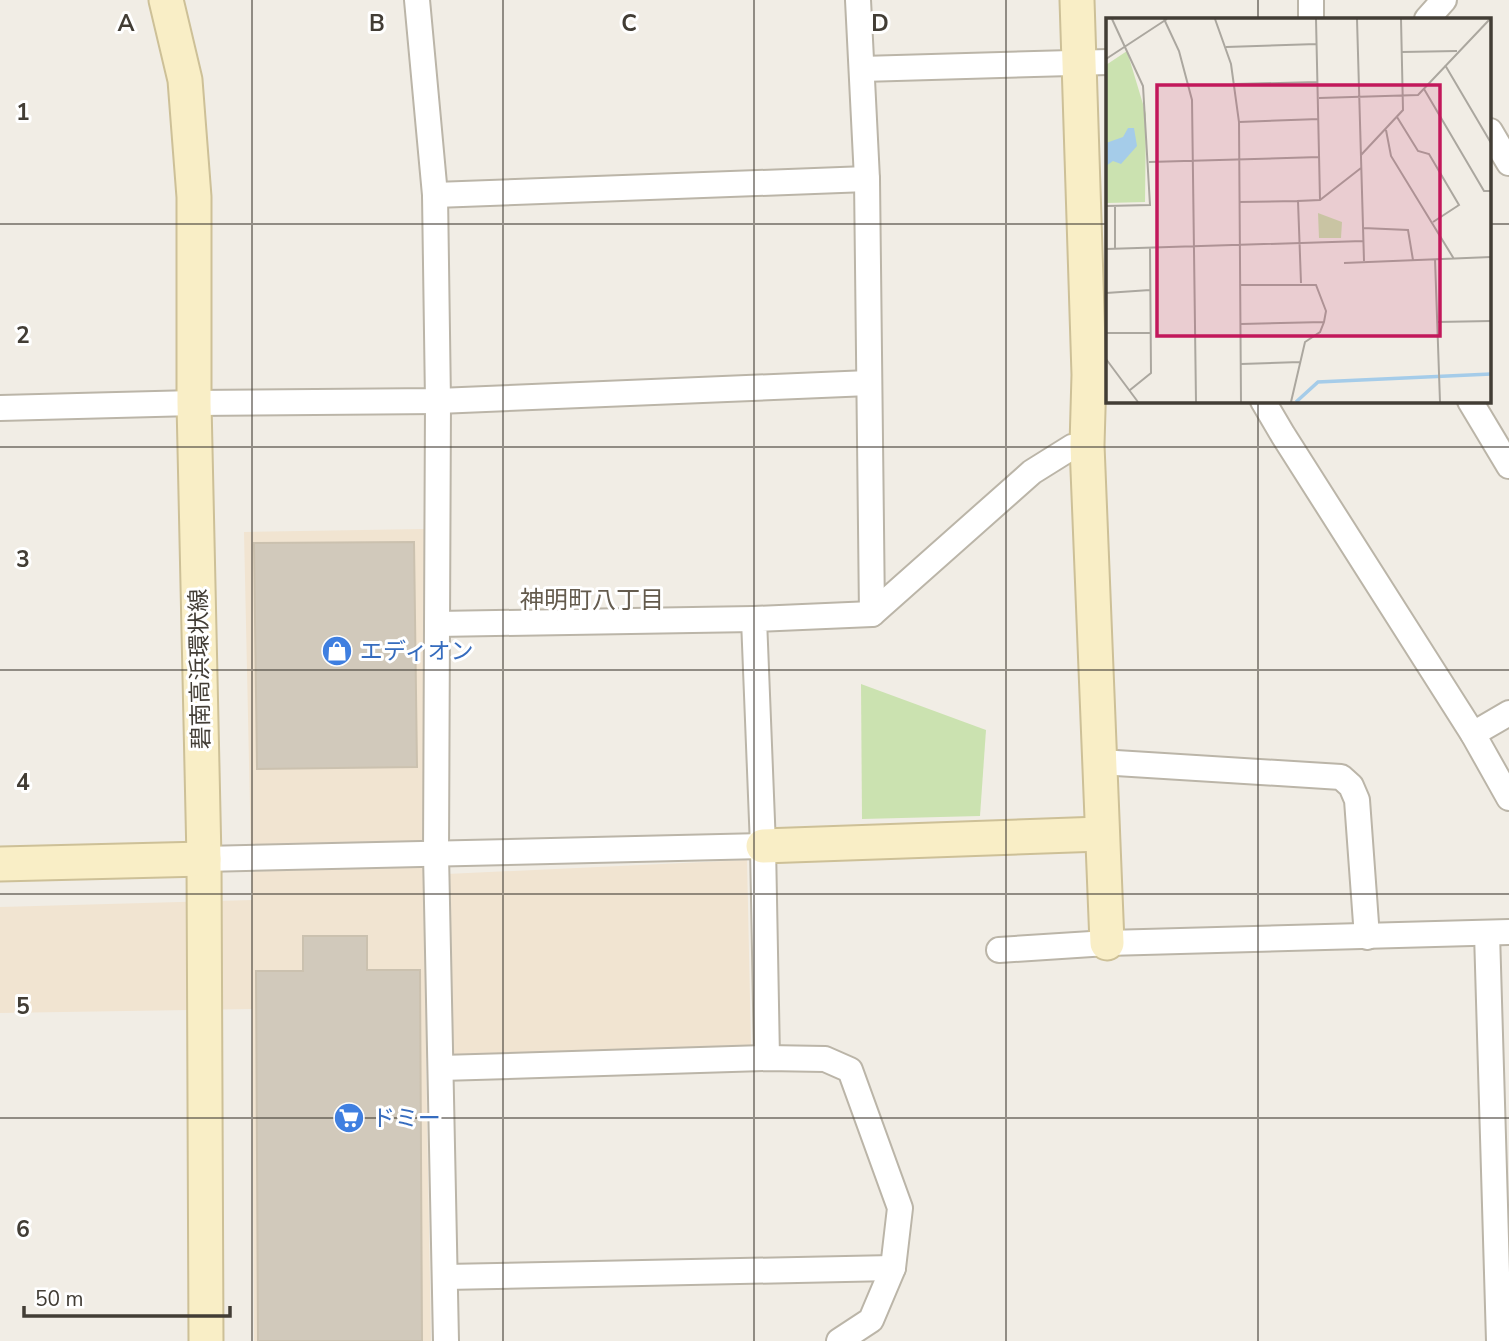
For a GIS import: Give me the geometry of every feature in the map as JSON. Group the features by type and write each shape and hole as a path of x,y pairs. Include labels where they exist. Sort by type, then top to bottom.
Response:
{"street":[{"name":"碧南高浜環状線","path":"166,0 186,80 193,184 194,403 204,859 206,1341"},
{"path":"417,0 435,195 438,401 436,854 446,1341"},
{"path":"858,0 867,179 872,614"},
{"path":"1077,0 1094,62 1098,370 1087,445 1107,943"},
{"path":"1311,0 1311,18"},
{"path":"1428,18 1444,0"},
{"path":"862,69 1094,62"},
{"path":"1492,134 1509,163"},
{"path":"435,195 867,179"},
{"path":"0,408 438,401 869,383"},
{"path":"1265,402 1473,734 1509,798"},
{"path":"1471,402 1509,466"},
{"path":"437,624 754,620 872,614 1032,472 1072,447 1087,445"},
{"path":"754,620 763,846 766,1058"},
{"path":"1473,734 1509,713"},
{"path":"1100,762 1341,777 1351,786 1357,800 1367,937"},
{"path":"0,863 763,846 1101,834"},
{"path":"999,950 1107,943 1498,932 1503,1267 1499,1341"},
{"path":"441,1068 766,1058 825,1059 850,1070 900,1208 893,1268 871,1320 839,1341"},
{"path":"445,1277 893,1268"}],"shaded area":[{"path":"424,529 426,875 747,860 751,1045 426,1058 431,1341 254,1341 252,1009 0,1013 0,907 252,900 244,532"}],"green space":[{"path":"861,684 986,730 980,816 862,819"}],"building":[{"path":"414,542 417,767 257,769 254,543"},
{"path":"303,936 367,936 367,970 420,970 422,1341 258,1341 256,971 303,971"}],"place":[{"name":"エディオン","path":"337,651"},
{"name":"ドミー","path":"349,1118"}],"district":[{"name":"神明町八丁目","path":"592,600"}]}
